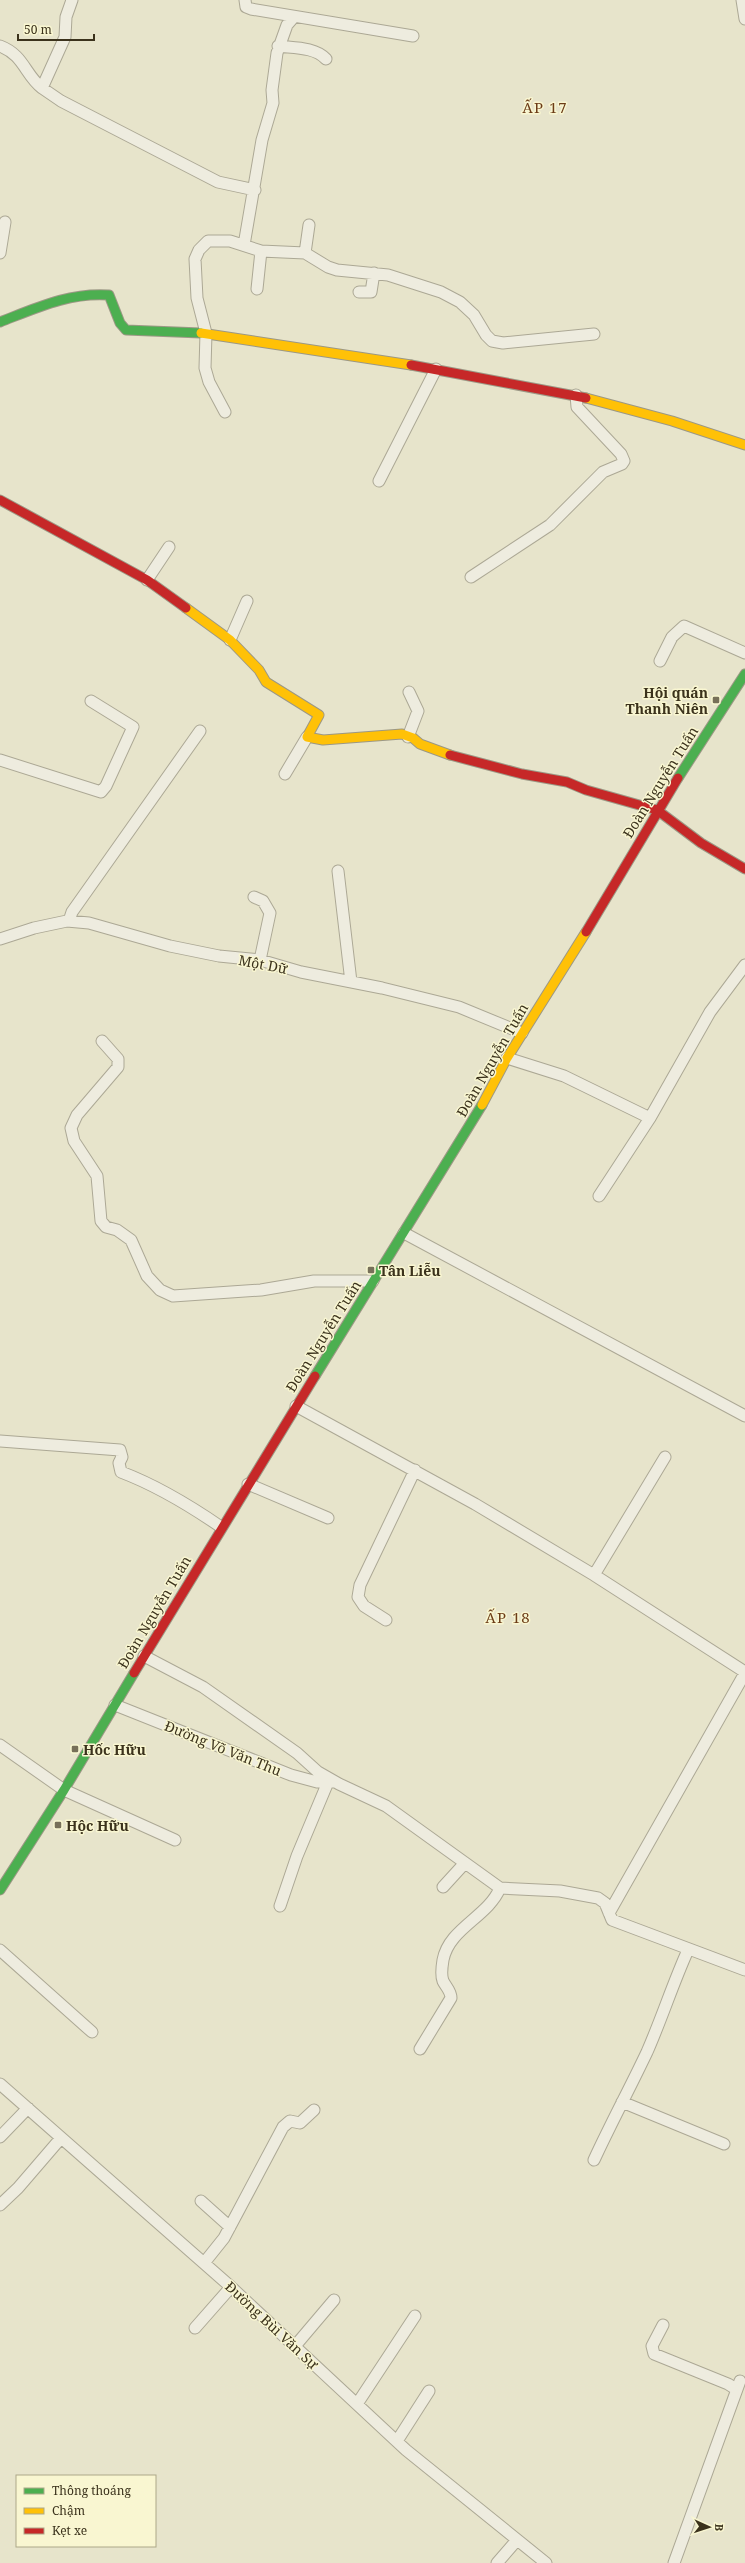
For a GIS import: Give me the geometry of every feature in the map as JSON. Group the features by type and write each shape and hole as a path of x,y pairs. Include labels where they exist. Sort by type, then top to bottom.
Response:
{"street":[{"path":"42,88 65,37 66,17 72,0"},
{"path":"245,0 248,8 294,18 412,36"},
{"path":"742,0 745,19"},
{"path":"244,245 255,190 262,140 274,103 272,90 278,46 287,25 294,18"},
{"path":"0,46 22,61 42,88 61,101 218,182 255,190"},
{"path":"278,46 314,51 321,53 326,59"},
{"path":"0,253 5,222"},
{"path":"305,253 309,225"},
{"path":"225,412 212,388 205,368 206,333 197,298 197,281 194,267 196,254 208,241 230,241 262,251 305,253 328,267 337,270 374,273 408,280 460,302 492,341 503,343 594,334"},
{"path":"256,289 262,251"},
{"path":"359,292 371,292 374,273"},
{"path":"0,322 55,303 96,293 109,295 115,305 122,327 126,330 206,333 436,369 576,395 672,421 745,445"},
{"path":"379,481 436,369"},
{"path":"471,577 550,525 603,472 622,464 624,461 621,454 577,407 576,395"},
{"path":"0,500 147,580 230,640 259,670 266,682 319,715 285,774"},
{"path":"147,580 169,547"},
{"path":"230,640 247,601"},
{"path":"660,661 672,637 684,626 745,653"},
{"name":"Đoàn Nguyễn Tuấn","path":"0,1890 64,1790 248,1484 404,1233 480,1108 522,1033 583,937 657,810 745,674"},
{"path":"408,737 418,711 409,692"},
{"path":"0,760 101,792 106,786 133,727 91,701"},
{"path":"70,921 72,912 200,731"},
{"path":"307,737 323,740 392,734 408,737 420,744 452,756 472,759 522,774 568,782 586,790 657,810 701,843 745,869"},
{"path":"338,871 351,982"},
{"path":"254,897 267,906 270,914 260,960"},
{"name":"Một Dữ","path":"0,939 34,928 70,921 105,927 170,946 219,956 260,960 301,972 459,1007 522,1033"},
{"path":"599,1196 650,1118 710,1012 745,965"},
{"path":"102,1042 118,1059 118,1067 77,1115 71,1128 74,1141 97,1176 101,1221 106,1227 117,1230 131,1240 141,1266 153,1284 174,1296 261,1290 314,1281 374,1281"},
{"path":"507,1058 564,1076 650,1118"},
{"path":"404,1233 745,1416"},
{"path":"296,1406 415,1470 594,1575 745,1672 609,1914"},
{"path":"0,1441 120,1450 122,1457 119,1463 121,1472 150,1483 184,1502 222,1527"},
{"path":"594,1575 665,1457"},
{"path":"386,1620 364,1606 358,1597 360,1584 415,1470"},
{"path":"248,1484 328,1518"},
{"path":"144,1656 202,1687 331,1782 386,1806 464,1864 500,1888 582,1894 605,1903 612,1920 688,1950 745,1970"},
{"name":"Đường Võ Văn Thu","path":"115,1705 264,1766 317,1782 331,1782"},
{"path":"0,1746 64,1790 175,1840"},
{"path":"280,1906 297,1856 331,1782"},
{"path":"443,1887 464,1864"},
{"path":"420,2049 451,1998 442,1978 443,1959 447,1948 457,1934 494,1899 500,1888"},
{"path":"0,1950 92,2032"},
{"path":"594,2160 663,2015 670,1990 688,1950"},
{"name":"Đường Bùi Văn Sự","path":"0,2084 231,2287 397,2441 546,2563"},
{"path":"622,2102 724,2144"},
{"path":"0,2137 28,2108"},
{"path":"204,2263 213,2254 230,2227 283,2127 290,2121 300,2123 314,2110"},
{"path":"0,2205 18,2188 61,2138"},
{"path":"201,2201 230,2227"},
{"path":"195,2328 231,2287"},
{"path":"295,2346 334,2300"},
{"path":"357,2404 414,2316"},
{"path":"663,2325 652,2346 654,2354 728,2384 738,2385 674,2563"},
{"path":"397,2441 429,2391"},
{"path":"497,2563 518,2540"}],"traffic: fast":[{"path":"0,322 53,302 81,296 109,295 120,323 126,330 201,333"},
{"path":"678,778 745,674"},
{"path":"315,1376 482,1105"},
{"path":"0,1890 64,1790 134,1673"}],"traffic: slow":[{"path":"201,333 411,365"},
{"path":"586,398 672,421 745,445"},
{"path":"186,608 230,640 259,670 266,682 319,715 307,737 323,740 402,734 413,738 420,744 450,755"},
{"path":"482,1105 507,1058 586,932"}],"traffic: jam":[{"path":"411,365 586,398"},
{"path":"0,500 147,580 186,608"},
{"path":"450,755 522,774 567,782 586,790 657,810 701,843 745,869"},
{"path":"586,932 678,778"},
{"path":"134,1673 315,1376"}],"place":[{"name":"Hội quán Thanh Niên","path":"716,700"},
{"name":"Tân Liễu","path":"371,1270"},
{"name":"Hốc Hữu","path":"75,1749"},
{"name":"Hộc Hữu","path":"58,1825"}],"district":[{"name":"ẤP 17","path":"545,107"},
{"name":"ẤP 18","path":"508,1617"}]}
